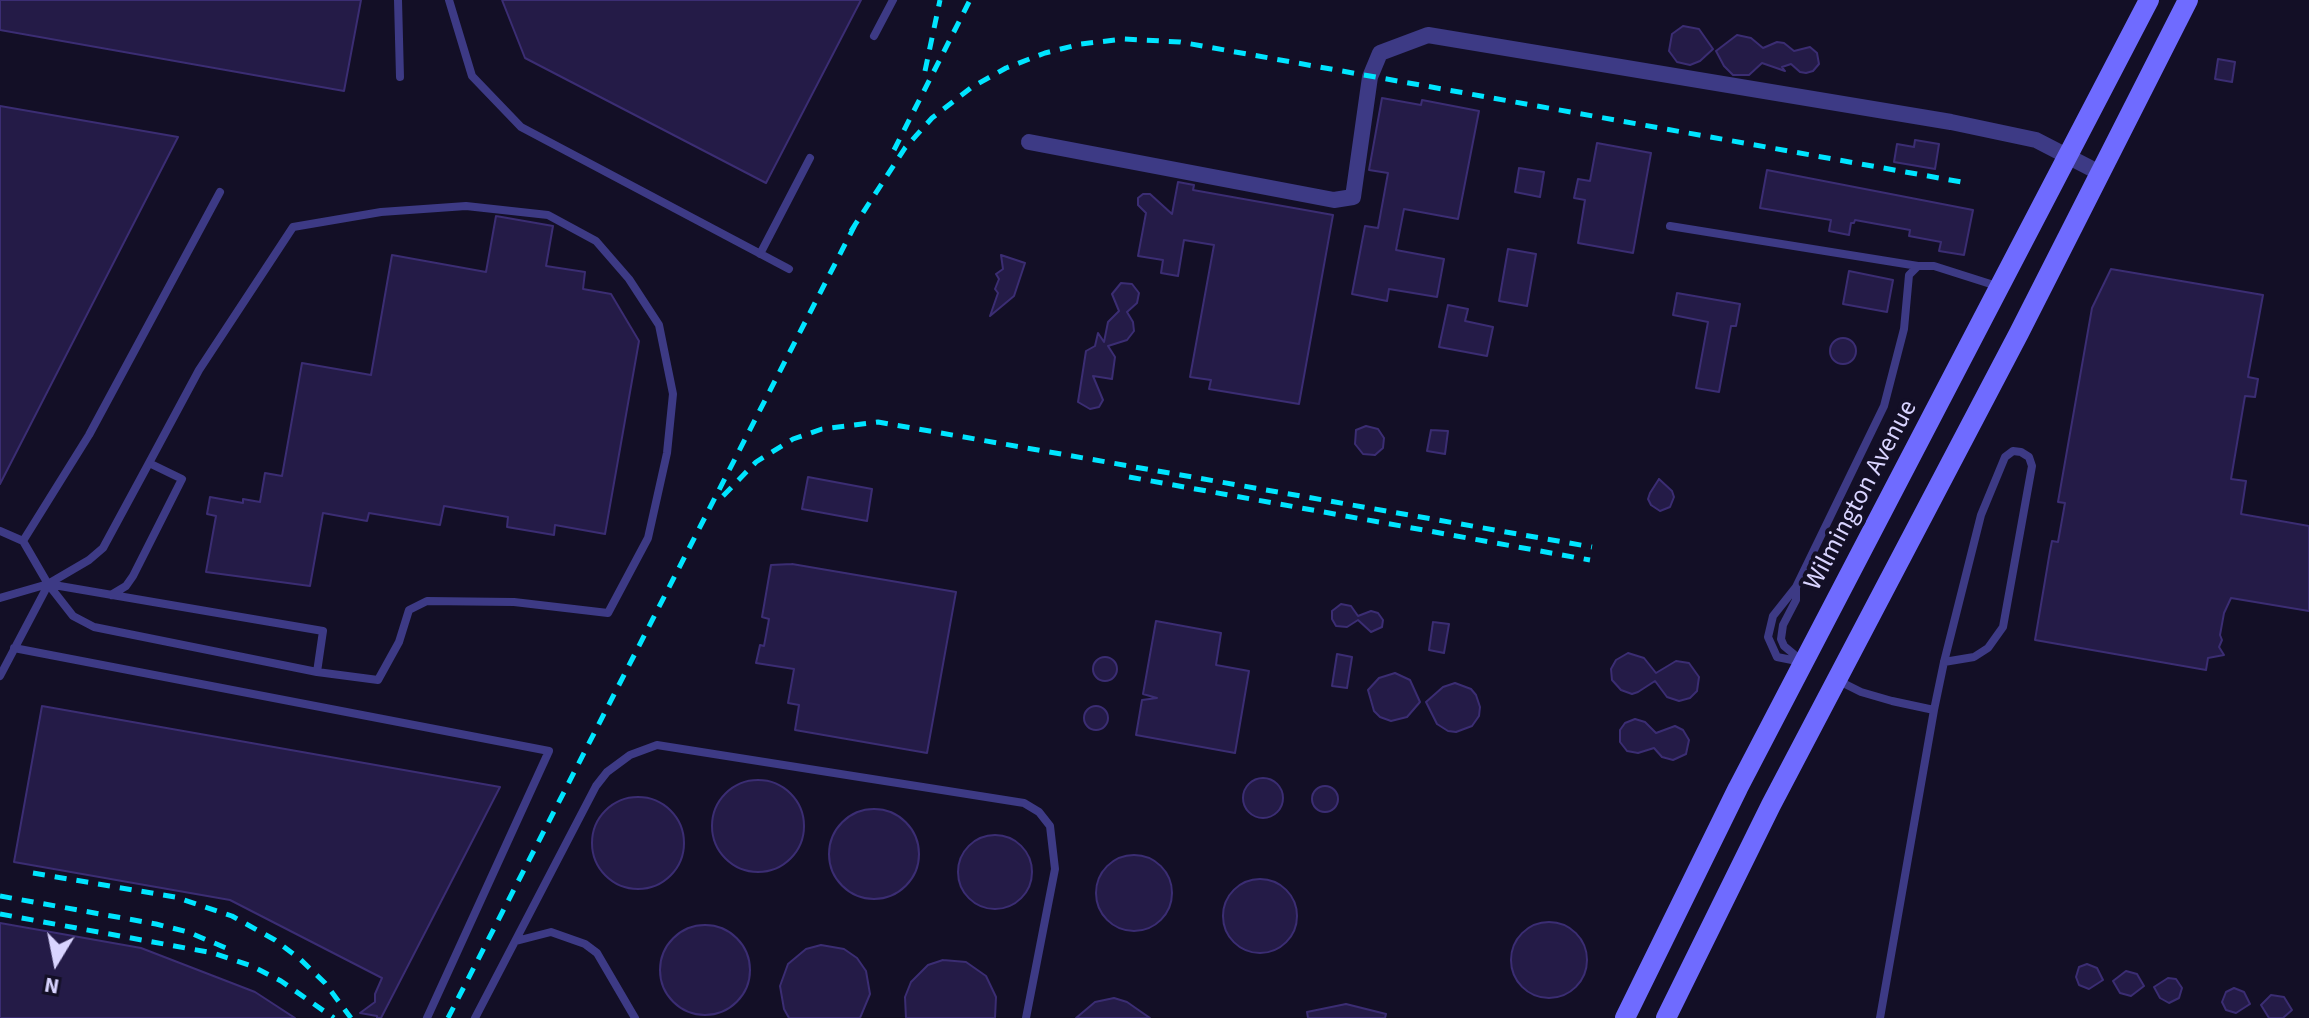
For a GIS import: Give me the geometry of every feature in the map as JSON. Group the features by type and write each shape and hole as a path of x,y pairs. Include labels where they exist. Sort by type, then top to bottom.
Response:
{"main road":[{"name":"Wilmington Avenue","path":"1625,1018 1738,788 2149,0"},
{"path":"1666,1018 1771,805 2188,0"},
{"path":"1804,663 1836,680"}],"street":[{"path":"1029,142 1334,200 1353,197 1370,77 1380,53 1428,35 1935,119 2036,140 2100,173"}],"lane":[{"path":"398,0 400,77"},
{"path":"449,0 472,76 521,127 789,269"},
{"path":"874,36 893,0"},
{"path":"760,254 810,158"},
{"path":"23,541 89,435 220,192"},
{"path":"0,531 23,541 48,584 73,616 94,627 317,672 378,680 399,642 409,610 427,601 514,602 608,613 648,538 667,453 673,394 659,325 629,279 596,241 548,215 466,206 381,212 293,227 199,370 103,548 48,584 0,598"},
{"path":"1670,226 1934,266 2001,288"},
{"path":"1804,663 1777,657 1768,637 1773,616 1796,587 1884,406 1904,329 1909,275 1918,266"},
{"path":"1880,1018 1934,710 1944,662 1971,550 1992,483 2005,457 2013,451 2021,452 2029,457 2032,466 2003,627 1988,648 1974,657 1944,662"},
{"path":"110,595 126,586 133,576 182,479 149,463"},
{"path":"48,584 323,631 317,672"},
{"path":"0,676 48,584"},
{"path":"14,648 549,751 427,1018"},
{"path":"1836,680 1861,692 1934,710"},
{"path":"475,1018 596,786 607,772 630,755 657,745 1024,803 1039,812 1050,826 1055,869 1026,1018"},
{"path":"515,941 551,932 585,944 597,953 635,1018"}],"building":[{"path":"0,0 361,0 344,91 0,30"},
{"path":"502,0 861,0 766,183 525,58"},
{"path":"1683,26 1699,29 1713,49 1700,61 1690,65 1677,62 1669,51 1672,34"},
{"path":"1737,35 1751,38 1763,48 1777,42 1794,51 1810,47 1817,53 1819,64 1806,73 1791,64 1782,67 1785,71 1762,63 1749,75 1733,75 1716,51"},
{"path":"2218,59 2235,62 2232,82 2215,79"},
{"path":"1382,98 1421,105 1422,100 1479,111 1458,219 1404,209 1396,250 1444,259 1437,297 1389,289 1387,301 1352,294 1365,226 1378,228 1388,173 1369,170"},
{"path":"0,106 178,137 0,484"},
{"path":"1915,140 1939,144 1935,169 1894,162 1897,144 1914,147"},
{"path":"1597,143 1651,153 1633,253 1578,243 1585,200 1574,198 1578,179 1590,181"},
{"path":"1519,168 1544,172 1540,197 1515,192"},
{"path":"1767,170 1973,210 1964,255 1939,251 1941,242 1909,236 1910,230 1855,220 1851,223 1849,235 1829,231 1831,220 1760,208"},
{"path":"1178,182 1194,185 1193,190 1333,215 1299,404 1209,389 1211,380 1190,377 1214,245 1184,240 1178,276 1161,273 1163,260 1138,256 1146,213 1138,205 1138,198 1150,194 1172,214"},
{"path":"496,216 553,226 546,266 585,272 583,289 611,294 639,341 605,534 555,525 554,535 507,527 508,517 444,506 440,525 369,513 367,521 323,513 310,586 206,572 216,516 207,514 210,497 243,503 243,499 260,502 265,473 282,476 302,363 371,375 392,255 486,272"},
{"path":"1508,249 1536,254 1527,306 1499,301"},
{"path":"1001,255 1025,263 1014,296 990,316 998,293 995,289 999,279 996,274 1003,269"},
{"path":"2111,269 2263,295 2248,377 2258,379 2255,397 2245,396 2231,479 2246,481 2241,514 2309,526 2309,611 2231,598 2224,613 2220,635 2222,640 2219,647 2224,655 2208,658 2206,670 2035,640 2052,541 2058,542 2065,503 2058,502 2092,308"},
{"path":"1849,271 1893,280 1887,312 1843,304"},
{"path":"1121,283 1132,284 1139,293 1137,303 1127,312 1134,331 1127,340 1108,346 1115,357 1112,379 1093,376 1103,400 1099,407 1090,409 1078,402 1086,351 1095,346 1098,333 1104,342 1108,322 1119,311 1112,294"},
{"path":"1677,293 1740,304 1736,326 1731,326 1719,392 1696,388 1708,322 1673,315"},
{"path":"1448,305 1468,309 1465,321 1493,327 1487,356 1439,347"},
{"path":"1843,338 1852,342 1856,351 1852,360 1843,364 1834,360 1830,351 1834,342"},
{"path":"1366,426 1378,429 1384,438 1383,448 1375,455 1363,454 1355,444 1356,430"},
{"path":"1431,430 1448,431 1445,454 1427,451"},
{"path":"808,477 872,489 867,521 802,509"},
{"path":"1659,479 1674,497 1670,507 1660,511 1648,499"},
{"path":"792,564 956,592 927,753 795,730 799,705 788,703 794,669 756,663 760,645 764,646 769,619 762,617 771,565"},
{"path":"1341,604 1351,606 1358,616 1371,611 1378,613 1383,620 1382,627 1371,632 1358,620 1347,627 1336,626 1332,611"},
{"path":"1156,621 1221,633 1216,665 1249,671 1235,753 1136,735 1142,700 1157,698 1143,694"},
{"path":"1433,622 1449,624 1444,653 1429,650"},
{"path":"1628,653 1644,658 1656,673 1676,661 1689,663 1699,677 1697,691 1690,698 1679,701 1667,697 1655,681 1632,694 1621,690 1612,680 1611,669 1616,660"},
{"path":"1337,654 1352,657 1347,688 1332,686"},
{"path":"1105,657 1116,664 1117,669 1110,680 1105,681 1094,674 1093,669 1100,658"},
{"path":"1395,673 1410,680 1420,702 1407,717 1391,721 1374,711 1368,690 1379,678"},
{"path":"1455,683 1471,689 1480,707 1479,716 1472,726 1456,732 1437,724 1426,702 1443,687"},
{"path":"42,706 500,787 381,1018 377,1018 360,1013 375,1002 382,978 230,900 14,862"},
{"path":"1096,706 1105,709 1108,718 1105,727 1096,730 1087,727 1084,718 1087,709"},
{"path":"1635,719 1645,722 1656,733 1675,726 1683,730 1689,740 1686,754 1673,760 1662,757 1654,748 1638,753 1627,751 1620,742 1620,730 1625,723"},
{"path":"1263,778 1277,784 1283,798 1277,812 1263,818 1249,812 1243,798 1249,784"},
{"path":"758,780 776,783 791,793 801,808 804,826 801,844 791,859 776,869 758,872 740,869 725,859 715,844 712,826 715,808 725,793 740,783"},
{"path":"1325,786 1334,790 1338,799 1334,808 1325,812 1316,808 1312,799 1316,790"},
{"path":"638,797 656,800 671,810 681,825 684,843 681,861 671,876 656,886 638,889 620,886 605,876 595,861 592,843 595,825 605,810 620,800"},
{"path":"874,809 891,812 906,822 916,837 919,854 916,871 906,886 891,896 874,899 857,896 842,886 832,871 829,854 832,837 842,822 857,812"},
{"path":"988,835 1002,835 1016,841 1026,851 1032,872 1030,886 1016,903 1002,909 988,909 974,903 964,893 958,879 958,865 964,851 974,841"},
{"path":"1134,855 1148,858 1161,866 1169,879 1172,893 1169,907 1161,920 1148,928 1134,931 1120,928 1107,920 1099,907 1096,893 1099,879 1107,866 1120,858"},
{"path":"1253,879 1267,879 1281,885 1291,895 1297,916 1291,937 1281,947 1267,953 1253,953 1239,947 1229,937 1223,923 1223,909 1229,895 1239,885"},
{"path":"1542,922 1556,922 1570,928 1581,939 1587,960 1584,975 1576,987 1556,998 1542,998 1528,992 1517,981 1511,967 1511,953 1517,939 1528,928"},
{"path":"0,923 141,948 255,992 295,1018 0,1018"},
{"path":"705,925 722,929 737,938 746,953 750,970 746,987 737,1002 722,1011 705,1015 688,1011 673,1002 664,987 660,970 664,953 673,938 688,929"},
{"path":"821,945 844,949 857,958 866,971 870,994 860,1018 789,1018 784,1009 780,986 788,964 806,949"},
{"path":"943,960 966,962 986,976 996,997 995,1018 906,1018 905,997 911,982 928,965"},
{"path":"2087,964 2097,968 2103,980 2089,989 2079,985 2076,977 2079,967"},
{"path":"2126,971 2137,974 2144,986 2131,996 2120,993 2113,981"},
{"path":"2168,978 2176,979 2182,988 2179,998 2169,1003 2160,998 2154,987"},
{"path":"2234,988 2244,992 2250,1004 2236,1013 2226,1010 2222,1002 2226,992"},
{"path":"2271,995 2284,997 2292,1010 2283,1018 2269,1018 2261,1005"},
{"path":"1114,998 1127,1002 1150,1018 1076,1018 1095,1002"},
{"path":"1346,1004 1386,1014 1385,1018 1308,1018 1307,1012"}],"railway":[{"path":"925,71 940,0"},
{"path":"894,150 970,0"},
{"path":"851,231 905,148 932,118 972,87 1006,68 1045,53 1081,44 1124,39 1180,42 1967,183"},
{"path":"448,1018 857,221"},
{"path":"723,496 756,462 793,439 822,429 878,422 1592,547"},
{"path":"1129,477 1590,560"},
{"path":"33,873 175,897 232,916 275,940 300,959 325,983 351,1018"},
{"path":"0,896 156,924 188,932 226,948"},
{"path":"0,914 213,953 252,966 281,981 334,1018"}]}
